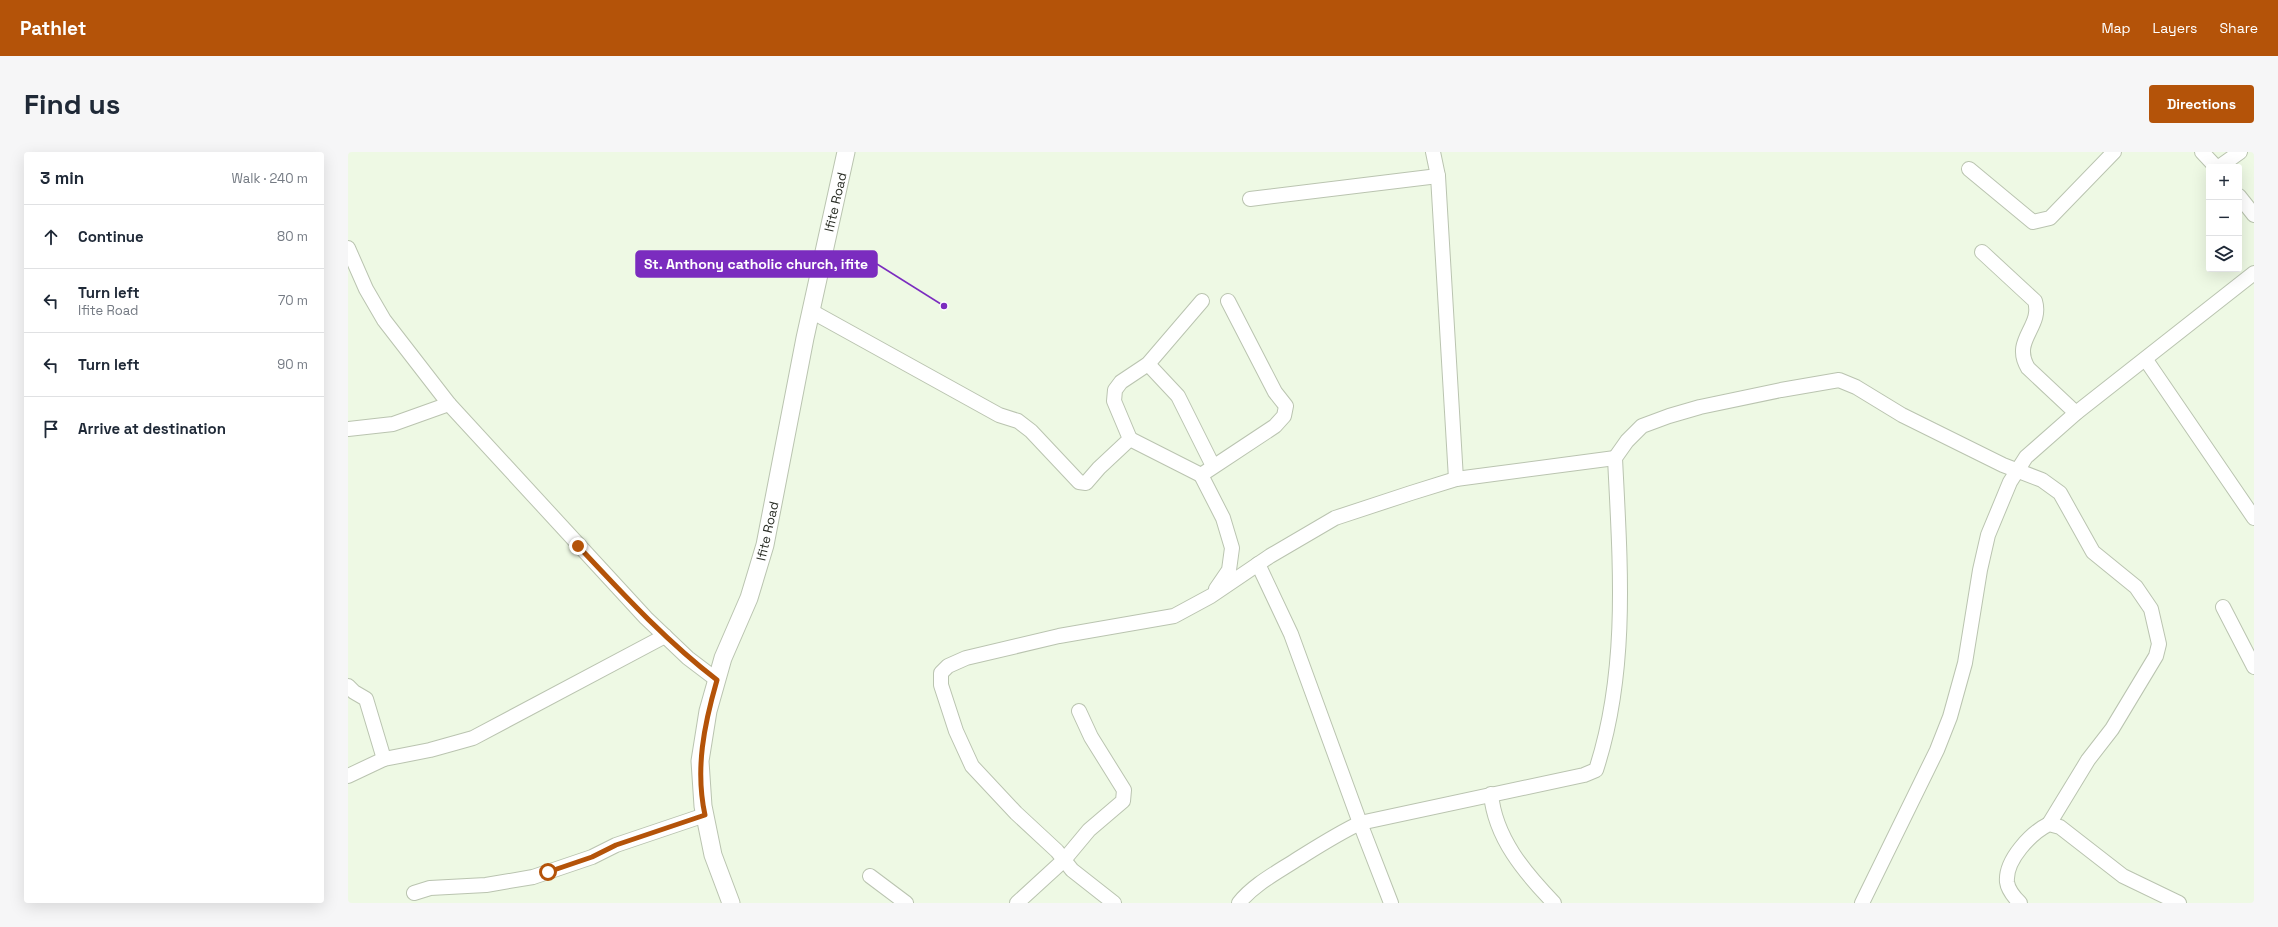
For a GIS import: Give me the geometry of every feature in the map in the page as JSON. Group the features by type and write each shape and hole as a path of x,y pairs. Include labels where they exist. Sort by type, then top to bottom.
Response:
{"street":[{"name":"Ifite Road","path":"731,903 713,855 705,815 700,761 708,711 723,658 749,598 765,545 811,310 846,152"},
{"path":"1433,152 1438,176 1456,479"},
{"path":"1969,169 2032,222 2050,218 2114,152"},
{"path":"2202,152 2214,164"},
{"path":"2222,164 2240,152"},
{"path":"1250,199 1438,176"},
{"path":"2242,200 2254,215"},
{"path":"348,248 366,289 384,320 449,404 587,556 665,636 717,680"},
{"path":"1982,252 2035,301 2038,309 2021,352 2028,368 2076,413"},
{"path":"1862,903 1937,750 1950,717 1965,662 1980,570 1988,535 2010,482 2026,457 2076,413 2146,360 2254,273"},
{"path":"1202,301 1148,364 1121,382 1115,390 1114,401 1130,439 1200,475 1223,518 1232,548 1228,570 1211,596"},
{"path":"1200,475 1275,426 1284,416 1286,406 1275,392 1228,301"},
{"path":"811,310 999,415 1018,421 1031,431 1079,482 1086,483 1099,468 1130,439"},
{"path":"2146,360 2254,518"},
{"path":"1148,364 1178,396 1213,466"},
{"path":"1239,903 1246,894 1276,873 1333,836 1360,823 1584,775 1596,770 1602,752 1617,668 1621,608 1615,458 1627,441 1642,426 1669,416 1700,407 1773,391 1839,380 1856,387 1902,415 2017,472 2042,480 2060,493 2093,552 2136,587 2152,609 2159,644 2156,656 2145,677 2112,729 2088,760 2049,824 2025,841 2011,865 2007,882 2013,895 2020,903"},
{"path":"348,429 392,424 449,404"},
{"path":"1114,903 1072,870 972,766 956,731 941,685 941,673 948,666 974,656 1059,636 1174,616 1211,596 1258,564 1335,518 1456,479 1615,458"},
{"path":"1258,564 1292,634 1360,823 1391,903"},
{"path":"2223,607 2254,667"},
{"path":"348,776 384,758 430,750 473,738 665,636"},
{"path":"348,686 366,700 384,758"},
{"path":"1017,903 1064,860 1089,830 1123,801 1124,790 1091,737 1079,711"},
{"path":"1491,794 1492,811 1506,842 1521,865 1554,903"},
{"path":"414,893 430,888 486,885 533,877 592,857 616,845 705,815"},
{"path":"2049,824 2060,827 2123,876 2179,903"},
{"path":"870,876 906,903"}],"place":[{"name":"St. Anthony catholic church, ifite","path":"944,306"}],"route":[{"path":"548,872 592,857 616,845 705,815 700,761 708,711 717,680 688,658 646,618 578,546"}]}
